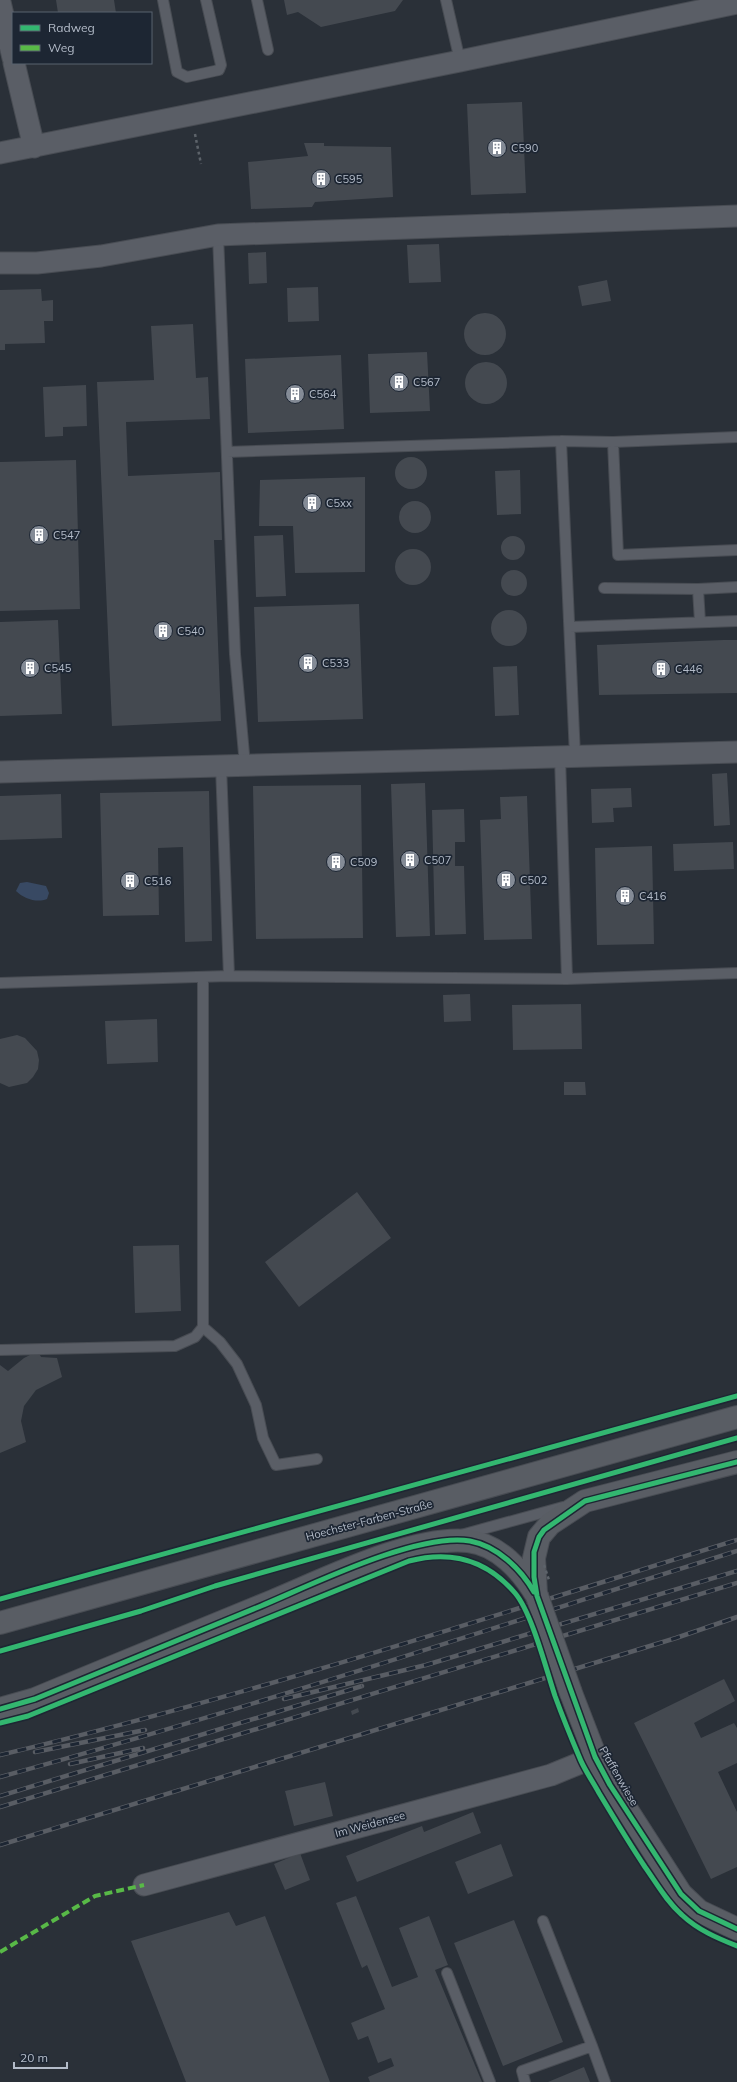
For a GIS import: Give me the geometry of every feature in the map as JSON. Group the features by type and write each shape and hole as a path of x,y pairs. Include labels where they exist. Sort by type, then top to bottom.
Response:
{"main road":[{"name":"Hoechster-Farben-Straße","path":"0,1623 737,1417"},
{"path":"527,1570 536,1545 544,1530 585,1501 737,1462"},
{"name":"Pfaffenwiese","path":"0,1709 34,1699 371,1561 430,1543 458,1540 478,1543 527,1570 595,1757 610,1785 681,1894 700,1910 737,1929"}],"street":[{"path":"0,2 12,54"},
{"path":"0,153 460,61 737,3"},
{"path":"14,64 34,147"},
{"path":"0,263 37,263 101,256 218,235 737,216"},
{"path":"0,772 737,752"},
{"name":"Im Weidensee","path":"144,1885 551,1775 595,1757"}],"lane":[{"path":"163,0 177,72 187,77 219,70 221,65 206,0"},
{"path":"257,0 268,50"},
{"path":"446,0 460,61"},
{"path":"218,235 236,654 245,765"},
{"path":"227,452 561,441 613,442 737,437"},
{"path":"561,441 570,627 567,979"},
{"path":"613,442 618,555 737,550"},
{"path":"604,588 698,589 737,587"},
{"path":"698,589 700,622"},
{"path":"570,627 737,621"},
{"path":"221,766 229,976"},
{"path":"0,983 229,976 567,979 737,973"},
{"path":"0,1350 175,1346 195,1337 203,1328 203,977"},
{"path":"203,1328 220,1342 238,1366 256,1405 263,1438 276,1465 317,1459"},
{"path":"430,1543 585,1501"},
{"path":"543,1921 605,2082"},
{"path":"447,1972 490,2082"},
{"path":"525,2082 522,2071 592,2046"}],"path":[{"path":"195,133 201,164"}],"water":[{"path":"27,882 46,886 49,893 47,899 39,901 31,900 16,891 20,883"}],"building":[{"path":"56,0 114,0 116,12 58,12"},
{"path":"284,0 403,0 395,11 321,27 298,12 287,15"},
{"name":"C590","path":"522,102 526,193 471,195 467,104"},
{"name":"C595","path":"304,143 324,143 324,146 391,147 393,197 315,202 312,207 251,209 248,162 308,156"},
{"path":"439,244 441,282 409,283 407,245"},
{"path":"266,252 267,283 249,284 248,253"},
{"path":"607,280 611,301 582,306 578,286"},
{"path":"318,287 319,321 288,322 287,288"},
{"path":"41,289 42,301 53,300 53,321 44,321 45,343 5,344 5,350 0,350 0,290"},
{"path":"485,313 500,319 506,334 500,349 485,355 470,349 464,334 470,319"},
{"name":"C540","path":"193,324 196,378 208,377 210,419 126,422 128,476 220,472 222,540 214,540 221,721 112,726 97,382 154,380 151,326"},
{"name":"C567","path":"427,352 430,411 370,413 368,354"},
{"name":"C564","path":"341,355 344,429 248,433 245,359"},
{"path":"486,362 501,368 507,383 501,398 486,404 471,398 465,383 471,368"},
{"path":"86,385 87,426 63,427 63,436 45,437 43,387"},
{"path":"408,457 414,457 423,461 427,473 423,485 414,489 408,489 399,485 395,476 395,470 399,461"},
{"name":"C547","path":"76,460 80,609 0,611 0,462"},
{"path":"520,470 521,514 497,515 495,471"},
{"name":"C5xx","path":"365,477 365,572 295,573 293,526 259,526 260,480"},
{"path":"412,501 418,501 427,505 431,517 427,529 418,533 412,533 403,529 399,520 399,514 403,505"},
{"path":"283,535 286,596 256,597 254,536"},
{"path":"508,536 518,536 525,543 525,553 518,560 508,560 501,553 501,543"},
{"path":"417,549 426,554 430,560 430,574 426,580 417,585 409,585 400,580 396,574 395,563 400,554 406,550"},
{"path":"514,570 523,574 527,583 523,592 514,596 505,592 501,583 505,574"},
{"name":"C533","path":"359,604 363,719 258,722 254,607"},
{"path":"513,610 522,615 526,621 526,635 522,641 513,646 505,646 496,641 492,635 491,624 496,615 502,611"},
{"name":"C545","path":"58,620 62,714 0,716 0,622"},
{"name":"C446","path":"737,640 737,693 599,695 597,645"},
{"path":"517,666 519,715 495,716 493,667"},
{"path":"727,773 730,825 714,826 712,774"},
{"name":"C507","path":"425,783 430,936 396,937 391,784"},
{"path":"361,785 363,938 256,939 253,786"},
{"path":"631,788 632,807 613,808 614,822 592,823 591,789"},
{"name":"C516","path":"209,791 212,941 185,942 183,847 158,848 159,915 103,916 100,793"},
{"path":"61,794 62,838 0,840 0,796"},
{"name":"C502","path":"527,796 532,939 484,940 480,820 501,819 500,797"},
{"path":"464,809 465,842 455,842 455,866 464,866 466,934 435,935 432,810"},
{"path":"733,842 734,869 674,871 673,844"},
{"name":"C416","path":"652,846 654,944 597,945 595,848"},
{"path":"470,994 471,1021 444,1022 443,995"},
{"path":"581,1004 582,1049 513,1050 512,1005"},
{"path":"157,1019 158,1062 107,1064 105,1021"},
{"path":"17,1035 25,1038 37,1051 39,1060 38,1069 27,1083 9,1087 0,1083 0,1039"},
{"path":"564,1082 585,1082 586,1095 564,1095"},
{"path":"357,1192 391,1238 299,1307 265,1262"},
{"path":"179,1245 181,1311 135,1313 133,1246"},
{"path":"38,1351 41,1357 57,1358 62,1377 36,1390 24,1406 21,1421 26,1442 0,1453 0,1365 8,1371 24,1358"},
{"path":"724,1679 735,1701 694,1723 701,1738 734,1723 737,1728 737,1763 718,1772 737,1812 737,1867 711,1879 634,1723"},
{"path":"358,1708 359,1712 352,1715 351,1711"},
{"path":"325,1782 333,1816 294,1826 285,1791"},
{"path":"473,1812 481,1833 357,1882 346,1856 422,1826 424,1832"},
{"path":"501,1844 513,1876 468,1894 455,1862"},
{"path":"300,1853 310,1880 285,1890 274,1864"},
{"path":"356,1896 392,1987 418,1977 399,1928 429,1916 448,1965 435,1970 482,2082 370,2082 368,2077 394,2066 391,2058 378,2063 368,2036 358,2040 351,2023 385,2009 367,1965 362,1968 336,1903"},
{"path":"229,1912 236,1926 265,1916 330,2082 186,2082 131,1941"},
{"path":"514,1920 563,2042 503,2066 454,1943"},
{"path":"584,2067 590,2082 548,2082"}],"railway":[{"path":"0,1755 93,1732 278,1681 462,1626 737,1540"},
{"path":"0,1777 278,1696 737,1551"},
{"path":"284,1699 426,1665 737,1571"},
{"path":"0,1807 737,1583"},
{"path":"0,1845 676,1638 737,1617"},
{"path":"0,1796 362,1686"},
{"path":"35,1752 145,1730"},
{"path":"70,1764 143,1748"}],"marked path":[{"path":"0,1952 95,1896 144,1885"}],"cycle path":[{"path":"0,1599 737,1396"},
{"path":"0,1651 141,1611 215,1586 737,1438"},
{"path":"737,1462 585,1501 544,1530 539,1537 534,1552 534,1577 537,1596 595,1757 610,1785 681,1894 699,1911 737,1929"},
{"path":"0,1709 35,1699 365,1562 422,1544 448,1540 470,1541 490,1548 499,1553 515,1567 529,1583 534,1592"},
{"path":"0,1723 28,1716 409,1561 439,1557 453,1557 467,1560 480,1565 504,1581 521,1602 533,1627 555,1696 583,1765 627,1840 662,1892 677,1910 688,1920 715,1937 737,1946"}],"place":[{"name":"C590","path":"497,148"},
{"name":"C595","path":"321,179"},
{"name":"C567","path":"399,382"},
{"name":"C564","path":"295,394"},
{"name":"C5xx","path":"312,503"},
{"name":"C547","path":"39,535"},
{"name":"C540","path":"163,631"},
{"name":"C533","path":"308,663"},
{"name":"C545","path":"30,668"},
{"name":"C446","path":"661,669"},
{"name":"C507","path":"410,860"},
{"name":"C509","path":"336,862"},
{"name":"C502","path":"506,880"},
{"name":"C516","path":"130,881"},
{"name":"C416","path":"625,896"}]}
